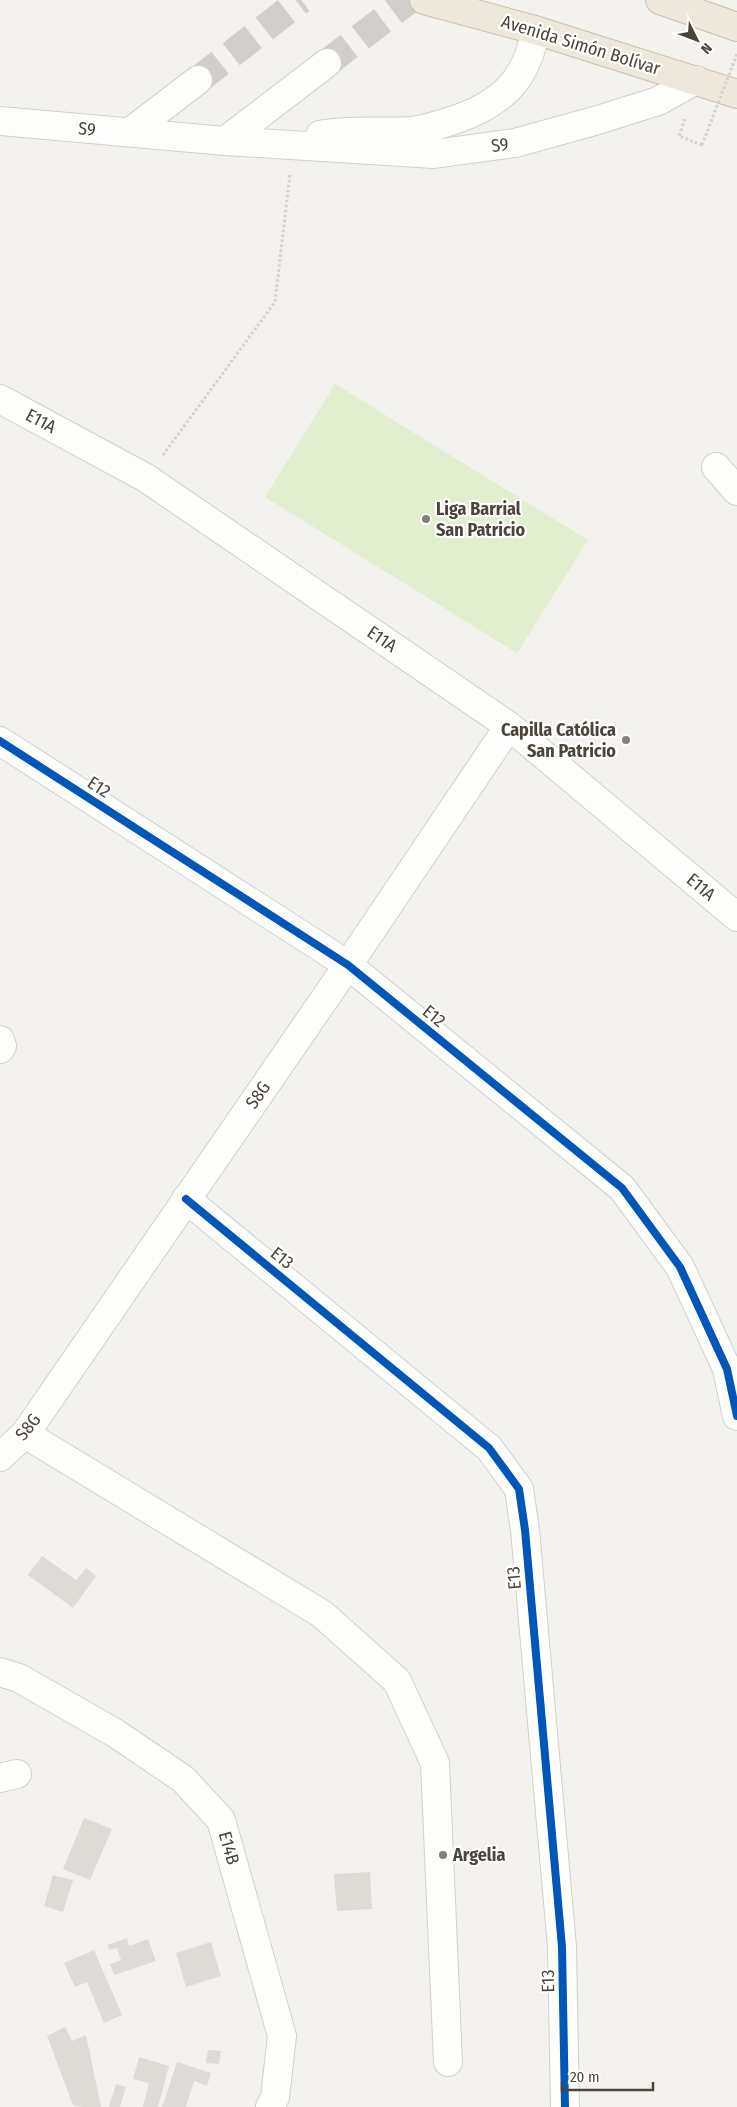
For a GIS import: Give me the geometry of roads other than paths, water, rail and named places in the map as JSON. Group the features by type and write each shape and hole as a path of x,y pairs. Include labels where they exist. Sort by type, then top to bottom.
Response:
{"highway":[{"name":"Avenida Simón Bolívar","path":"424,0 535,30 737,94"},
{"path":"660,0 737,28"}],"street":[{"name":"S9","path":"293,145 322,135 346,132 415,130 439,125 486,107 496,101 517,79 532,49 535,30"},
{"path":"224,141 327,63"},
{"path":"130,132 198,80"},
{"name":"S9","path":"0,121 224,141 434,154 516,143 658,101 696,80"},
{"name":"E11A","path":"0,399 146,478 509,726 737,917"},
{"path":"716,467 737,491"},
{"name":"S8G","path":"0,1457 25,1434 348,965 509,726"},
{"name":"E12","path":"0,741 348,965 622,1188 680,1267 727,1369 737,1416"},
{"path":"0,1040 2,1046 0,1050"},
{"name":"E13","path":"186,1199 489,1448 519,1489 525,1530 562,1947 565,2107"},
{"path":"25,1434 322,1614 397,1681 435,1763 448,2062"},
{"name":"E14B","path":"0,1672 19,1678 115,1733 183,1779 221,1820 282,2036 275,2097 270,2107"}],"tunnel":[{"path":"198,80 301,0"},
{"path":"327,63 409,0"}],"place":[{"name":"Liga Barrial San Patricio","path":"426,519"},
{"name":"Capilla Católica San Patricio","path":"626,740"},
{"name":"Argelia","path":"443,1855"}]}
